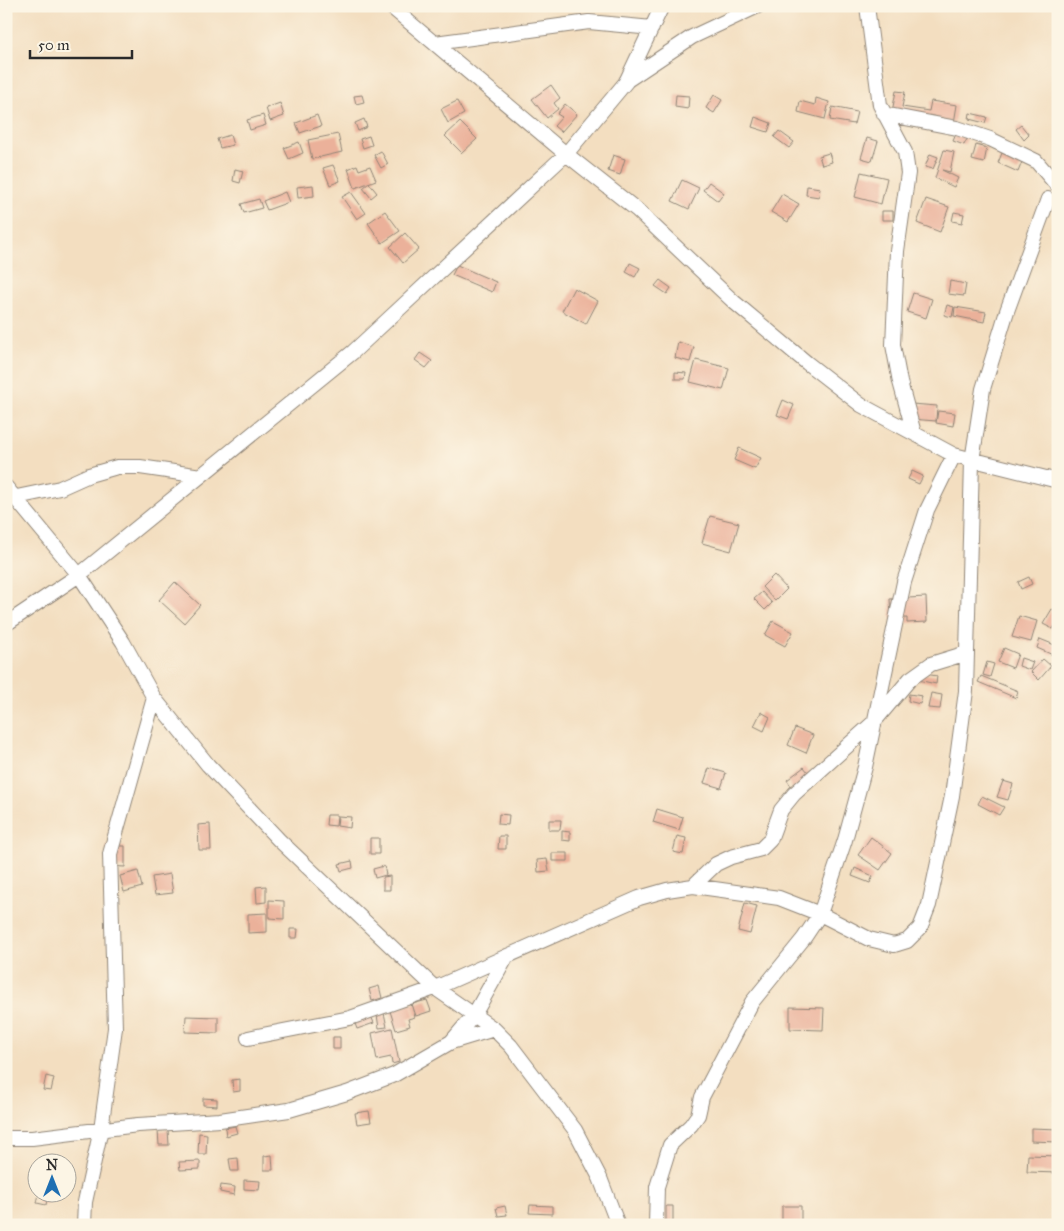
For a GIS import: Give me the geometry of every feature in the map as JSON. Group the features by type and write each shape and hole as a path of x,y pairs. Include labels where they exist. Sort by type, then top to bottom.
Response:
{"street":[{"path":"390,6 566,154 637,210 734,302 807,363 862,405 954,455 1058,481"},
{"path":"6,624 79,575 353,352 566,154 626,82 662,6"},
{"path":"626,82 692,37 758,6"},
{"path":"867,6 877,94 884,114 905,152 908,173 897,251 893,345 900,382 914,433"},
{"path":"435,43 589,22 652,28"},
{"path":"248,1038 350,1018 434,988 639,898 667,890 693,886 779,898 820,914 869,939 894,945 907,941 920,928 929,905 952,796 966,691 972,461 983,389 1007,311 1053,202 1056,179 1036,161 990,140 956,128 884,114"},
{"path":"656,1225 657,1187 670,1145 698,1115 702,1098 752,1002 804,938 820,914 845,840 865,766 904,582 928,510 954,455"},
{"path":"9,495 60,488 88,475 117,467 140,467 201,476"},
{"path":"9,495 79,575 123,642 154,698 208,765 279,840 434,988 494,1029 526,1064 574,1130 600,1178 618,1225"},
{"path":"693,886 716,864 731,857 761,849 770,840 781,810 794,794 873,723 910,679 931,664 967,653"},
{"path":"84,1225 85,1202 101,1129 115,1028 110,854 154,698"},
{"path":"451,1042 474,1015 507,956"},
{"path":"6,1138 32,1138 101,1129 220,1120 289,1110 347,1093 394,1075 451,1042 494,1029"}],"building":[{"path":"551,85 560,98 554,103 558,109 547,118 532,99"},
{"path":"896,91 905,92 902,107 929,111 931,101 957,105 954,123 892,112"},
{"path":"362,95 364,102 356,104 354,96"},
{"path":"676,95 689,96 688,109 675,107"},
{"path":"714,95 722,100 714,113 706,108"},
{"path":"816,98 829,102 825,119 798,112 800,101 815,105"},
{"path":"457,101 464,114 448,123 441,109"},
{"path":"280,103 284,116 270,121 266,108"},
{"path":"565,104 577,114 561,132 554,126 562,117 557,114"},
{"path":"832,107 857,112 854,124 830,120"},
{"path":"970,113 987,117 985,123 969,119"},
{"path":"263,115 266,125 250,130 247,120"},
{"path":"317,115 321,126 300,133 296,123"},
{"path":"755,117 771,123 768,132 752,127"},
{"path":"364,119 367,127 358,131 355,123"},
{"path":"460,122 477,139 462,153 445,136"},
{"path":"1021,125 1029,135 1024,140 1016,129"},
{"path":"779,131 794,142 789,148 774,137"},
{"path":"338,134 342,152 312,159 308,140"},
{"path":"956,134 967,139 964,145 953,141"},
{"path":"230,135 233,145 220,148 217,139"},
{"path":"369,136 372,145 363,148 360,139"},
{"path":"867,138 878,141 872,161 861,158"},
{"path":"299,142 303,153 289,159 284,148"},
{"path":"976,145 987,148 984,163 972,160"},
{"path":"944,150 954,152 950,172 942,170 958,178 954,187 935,178"},
{"path":"381,151 388,164 381,168 374,155"},
{"path":"829,153 832,162 822,165 819,156"},
{"path":"1002,153 1022,162 1018,172 998,163"},
{"path":"930,154 938,157 933,169 925,167"},
{"path":"613,155 625,159 620,175 608,171"},
{"path":"333,165 340,181 330,185 323,168"},
{"path":"357,165 359,170 370,166 376,180 355,188 348,169"},
{"path":"235,169 243,171 240,183 233,181"},
{"path":"861,172 887,178 881,204 855,197"},
{"path":"682,180 699,188 689,209 672,201"},
{"path":"709,182 724,193 718,201 703,190"},
{"path":"369,183 377,193 371,198 363,188"},
{"path":"313,185 314,196 298,198 297,187"},
{"path":"807,186 820,188 819,197 806,195"},
{"path":"285,192 289,202 267,210 263,201"},
{"path":"351,192 366,213 357,219 342,197"},
{"path":"782,194 799,204 788,222 771,212"},
{"path":"259,199 262,208 244,213 241,204"},
{"path":"926,199 949,207 940,232 917,223"},
{"path":"385,211 400,231 382,243 368,223"},
{"path":"882,211 893,211 893,220 882,220"},
{"path":"954,212 964,214 962,223 952,221"},
{"path":"405,233 419,249 403,263 390,247"},
{"path":"630,263 640,268 635,277 626,272"},
{"path":"457,265 496,282 492,292 452,275"},
{"path":"660,280 671,288 667,294 655,286"},
{"path":"950,281 966,284 964,296 948,294"},
{"path":"574,288 598,301 586,324 562,311"},
{"path":"913,293 932,299 926,318 907,312"},
{"path":"947,305 954,307 952,317 944,315"},
{"path":"955,307 986,312 984,322 954,316"},
{"path":"678,342 694,347 690,362 675,358"},
{"path":"420,353 432,361 426,368 415,360"},
{"path":"696,360 729,368 723,390 690,382"},
{"path":"675,372 686,373 685,379 675,379"},
{"path":"783,400 794,405 788,419 777,415"},
{"path":"912,404 937,406 936,421 911,419"},
{"path":"938,411 955,413 953,426 936,423"},
{"path":"739,448 761,458 755,469 734,460"},
{"path":"912,471 923,476 919,484 908,479"},
{"path":"710,516 739,523 731,551 702,543"},
{"path":"774,575 787,589 775,601 762,587"},
{"path":"1029,577 1032,584 1021,589 1018,582"},
{"path":"175,582 200,605 184,623 159,600"},
{"path":"762,592 772,603 765,610 754,599"},
{"path":"926,597 927,622 907,623 907,618 891,619 890,599"},
{"path":"1052,609 1058,612 1058,620 1053,629 1043,624"},
{"path":"1019,616 1037,621 1031,642 1012,637"},
{"path":"773,621 793,632 785,646 765,635"},
{"path":"1040,639 1057,646 1053,655 1037,648"},
{"path":"1004,648 1018,654 1013,668 998,662"},
{"path":"1021,658 1033,662 1030,670 1019,666"},
{"path":"1043,659 1051,666 1039,680 1031,672"},
{"path":"987,662 994,664 990,677 983,675"},
{"path":"919,673 937,676 936,684 918,680"},
{"path":"981,676 1018,691 1016,698 978,682"},
{"path":"931,693 942,695 940,709 928,708"},
{"path":"909,694 922,696 920,704 908,701"},
{"path":"761,712 770,717 764,731 754,726"},
{"path":"795,728 813,735 806,753 788,745"},
{"path":"804,767 811,776 793,789 787,780"},
{"path":"709,768 726,773 721,788 704,783"},
{"path":"1003,781 1013,784 1008,800 997,797"},
{"path":"982,796 1004,807 999,815 978,804"},
{"path":"657,809 683,817 679,830 653,822"},
{"path":"499,814 509,815 508,825 498,824"},
{"path":"327,815 337,815 336,826 326,825"},
{"path":"338,816 351,817 350,828 337,826"},
{"path":"549,820 561,820 560,830 549,830"},
{"path":"210,824 211,850 199,850 198,825"},
{"path":"562,831 570,832 570,841 562,840"},
{"path":"499,836 506,836 506,849 498,849"},
{"path":"677,836 686,838 683,854 673,852"},
{"path":"871,837 892,853 880,870 858,855"},
{"path":"370,838 379,838 379,854 370,854"},
{"path":"107,846 125,846 125,867 107,866"},
{"path":"552,853 568,853 568,861 552,861"},
{"path":"547,859 549,871 538,872 537,860"},
{"path":"352,861 353,868 341,871 339,864"},
{"path":"384,866 386,875 375,878 373,869"},
{"path":"855,868 873,876 870,883 852,876"},
{"path":"138,871 142,887 124,892 120,876"},
{"path":"170,874 173,893 155,895 152,877"},
{"path":"390,876 390,890 383,890 383,877"},
{"path":"266,886 266,902 257,903 256,887"},
{"path":"269,900 284,901 284,919 269,918"},
{"path":"745,903 757,906 750,934 738,931"},
{"path":"267,913 267,932 248,933 248,914"},
{"path":"290,929 298,929 297,938 290,938"},
{"path":"379,986 382,998 372,1001 369,989"},
{"path":"427,1000 431,1011 416,1016 412,1004"},
{"path":"411,1004 415,1017 408,1019 410,1026 396,1030 390,1011"},
{"path":"790,1007 824,1008 823,1030 790,1029"},
{"path":"384,1013 387,1027 379,1028 377,1015"},
{"path":"186,1016 218,1017 218,1033 185,1032"},
{"path":"371,1016 374,1023 357,1029 354,1021"},
{"path":"392,1028 399,1062 392,1064 391,1057 377,1060 372,1033"},
{"path":"333,1037 340,1037 340,1049 333,1049"},
{"path":"46,1076 54,1078 51,1091 43,1090"},
{"path":"240,1079 240,1091 233,1092 232,1080"},
{"path":"203,1098 217,1099 217,1106 203,1105"},
{"path":"369,1111 371,1122 357,1124 355,1113"},
{"path":"235,1126 237,1133 226,1136 225,1128"},
{"path":"1031,1128 1058,1129 1058,1142 1031,1141"},
{"path":"168,1130 169,1145 159,1145 158,1131"},
{"path":"199,1133 207,1134 206,1154 198,1154"},
{"path":"272,1155 273,1170 264,1170 264,1156"},
{"path":"1028,1155 1058,1156 1058,1173 1027,1172"},
{"path":"238,1158 239,1171 231,1171 229,1159"},
{"path":"200,1161 200,1169 180,1170 179,1162"},
{"path":"244,1180 260,1181 259,1190 244,1189"},
{"path":"221,1185 235,1187 234,1195 220,1192"},
{"path":"530,1205 552,1206 552,1214 529,1213"},
{"path":"505,1206 507,1215 498,1216 496,1208"},
{"path":"666,1206 673,1206 673,1222 666,1222"},
{"path":"782,1206 801,1206 801,1225 782,1225"},
{"path":"842,1221 842,1225 821,1225 821,1222"}]}
